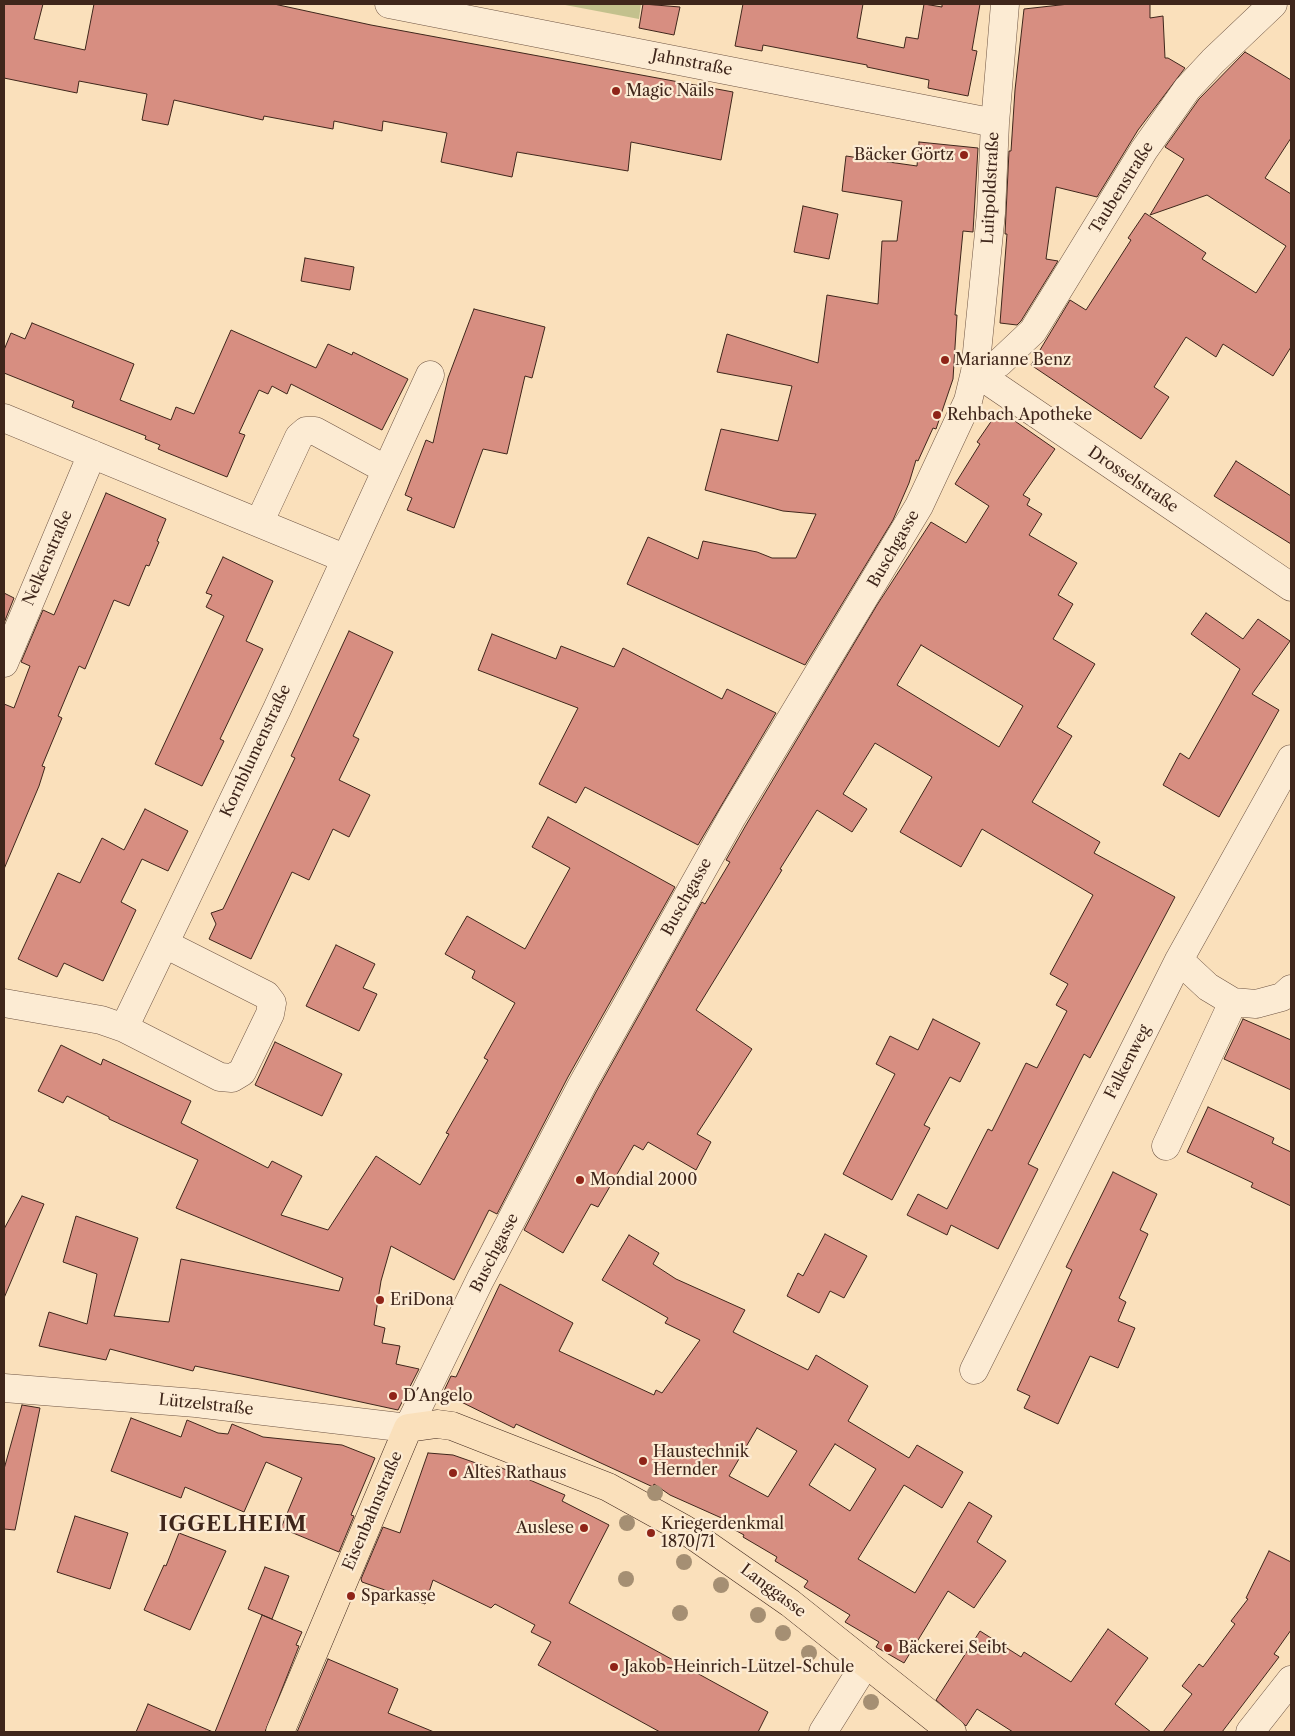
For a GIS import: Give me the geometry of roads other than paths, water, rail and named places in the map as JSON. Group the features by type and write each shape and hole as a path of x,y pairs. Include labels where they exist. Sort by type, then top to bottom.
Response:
{"main road":[{"name":"Langgasse","path":"408,1428 438,1424 452,1426 608,1487 684,1529 729,1559 866,1663 952,1732"},
{"name":"Eisenbahnstraße","path":"280,1732 408,1428"}],"street":[{"name":"Jahnstraße","path":"389,4 995,123"},
{"name":"Luitpoldstraße","path":"976,372 992,212 995,123 1005,4"},
{"name":"Taubenstraße","path":"976,372 999,363 1033,330 1144,150 1187,89 1213,61 1273,4"},
{"name":"Drosselstraße","path":"976,372 1291,587"},
{"name":"Buschgasse","path":"408,1428 480,1280 595,1060 742,800 919,506 968,401 976,372"},
{"name":"Kornblumenstraße","path":"124,1028 276,709 385,469 430,375"},
{"path":"4,418 260,521 344,558"},
{"path":"260,521 299,437 306,431 315,431 385,469"},
{"name":"Nelkenstraße","path":"4,663 92,454"},
{"name":"Falkenweg","path":"974,1370 1179,960 1291,759"},
{"path":"4,1003 72,1013 124,1028 220,1077 232,1078 242,1072 270,1014 272,1002 266,995 165,944"},
{"path":"1179,960 1208,987 1233,1002 1256,1004 1282,996 1291,989"},
{"path":"1166,1146 1233,1002"},
{"name":"Lützelstraße","path":"4,1388 196,1403 408,1428"},
{"path":"823,1732 866,1663"},
{"path":"1250,1732 1291,1680"}],"place":[{"name":"Magic Nails","path":"616,91"},
{"name":"Bäcker Görtz","path":"964,155"},
{"name":"Marianne Benz","path":"945,360"},
{"name":"Rehbach Apotheke","path":"937,415"},
{"name":"Mondial 2000","path":"580,1180"},
{"name":"EriDona","path":"380,1300"},
{"name":"D´Angelo","path":"393,1396"},
{"name":"Haustechnik Hernder","path":"643,1461"},
{"name":"Altes Rathaus","path":"453,1473"},
{"name":"Auslese","path":"584,1528"},
{"name":"Kriegerdenkmal 1870/71","path":"651,1533"},
{"name":"Sparkasse","path":"351,1596"},
{"name":"Bäckerei Seibt","path":"888,1648"},
{"name":"Jakob-Heinrich-Lützel-Schule","path":"614,1667"}],"district":[{"name":"IGGELHEIM","path":"233,1525"}]}
